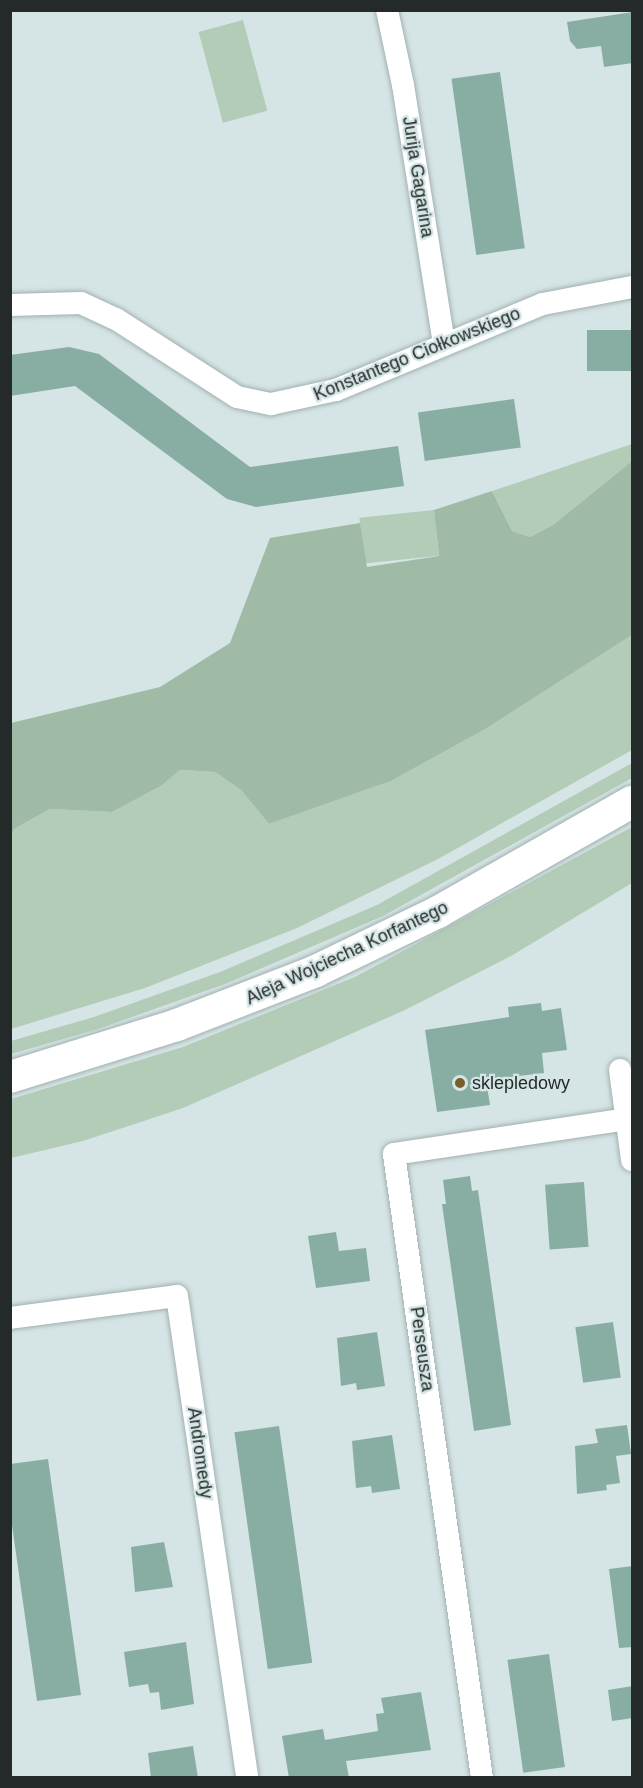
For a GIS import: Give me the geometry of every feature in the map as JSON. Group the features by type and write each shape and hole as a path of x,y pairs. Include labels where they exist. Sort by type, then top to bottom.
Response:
{"main road":[{"name":"Aleja Wojciecha Korfantego","path":"10,1077 144,1036 316,971 438,912 633,802"}],"street":[{"name":"Jurija Gagarina","path":"387,10 403,85 444,345"},
{"name":"Konstantego Ciołkowskiego","path":"10,305 81,303 116,319 237,397 271,404 336,390 543,304 633,287"},
{"path":"620,1070 633,1160"},
{"name":"Perseusza","path":"482,1778 394,1154 627,1119"},
{"name":"Andromedy","path":"10,1318 177,1296 247,1778"}],"green space":[{"path":"243,20 267,111 223,123 199,32"},
{"path":"632,444 632,461 553,525 530,537 512,531 492,491"},
{"path":"632,461 632,635 487,728 391,781 269,824 241,790 215,772 180,770 161,786 112,812 50,809 14,829 11,836 11,723 160,687 230,643 270,538 360,523 367,567 439,556 434,510 492,491 512,531 530,537 553,525"},
{"path":"434,510 439,556 364,564 359,518"},
{"path":"632,635 632,750 438,859 297,928 145,988 11,1029 10,836 14,829 50,809 112,812 161,786 180,770 215,772 241,790 269,824 391,781 487,728"},
{"path":"632,763 632,778 383,916 225,984 98,1029 11,1054 11,1041 94,1017 220,972 377,905"},
{"path":"632,827 632,883 511,956 405,1010 183,1108 83,1141 11,1158 11,1099 183,1047 355,977"}],"building":[{"path":"633,12 633,63 604,67 601,46 577,49 570,41 567,22"},
{"path":"500,72 525,248 476,255 451,79"},
{"path":"587,330 632,330 632,371 587,371"},
{"path":"69,347 99,354 250,467 398,446 404,486 256,507 227,499 75,386 10,396 10,355"},
{"path":"514,399 521,448 425,461 418,412"},
{"path":"541,1003 542,1011 561,1008 567,1050 542,1053 544,1073 486,1080 490,1105 437,1112 425,1030 509,1017 508,1007"},
{"path":"470,1176 472,1191 478,1190 511,1425 474,1431 442,1204 446,1204 443,1180"},
{"path":"584,1182 589,1247 550,1250 545,1185"},
{"path":"336,1232 339,1251 366,1248 370,1281 316,1288 308,1236"},
{"path":"613,1322 621,1377 583,1383 575,1327"},
{"path":"377,1332 385,1386 357,1390 356,1383 341,1386 337,1338"},
{"path":"627,1425 631,1454 616,1456 620,1483 606,1485 607,1490 577,1494 575,1446 598,1443 595,1429"},
{"path":"279,1426 312,1663 268,1669 234,1432"},
{"path":"392,1435 400,1489 372,1493 371,1486 356,1488 352,1441"},
{"path":"48,1459 81,1695 37,1701 10,1511 10,1464"},
{"path":"164,1542 173,1587 135,1592 131,1547"},
{"path":"633,1566 633,1647 619,1648 609,1569"},
{"path":"186,1642 194,1704 161,1710 159,1692 150,1693 148,1684 129,1687 124,1652"},
{"path":"549,1654 565,1767 523,1773 507,1660"},
{"path":"633,1686 633,1718 612,1721 608,1690"},
{"path":"421,1692 431,1750 346,1761 349,1778 289,1778 282,1736 323,1729 325,1740 378,1731 376,1714 384,1713 381,1698"},
{"path":"193,1746 198,1778 151,1778 148,1753"}],"place":[{"name":"sklepledowy","path":"460,1083"}]}
